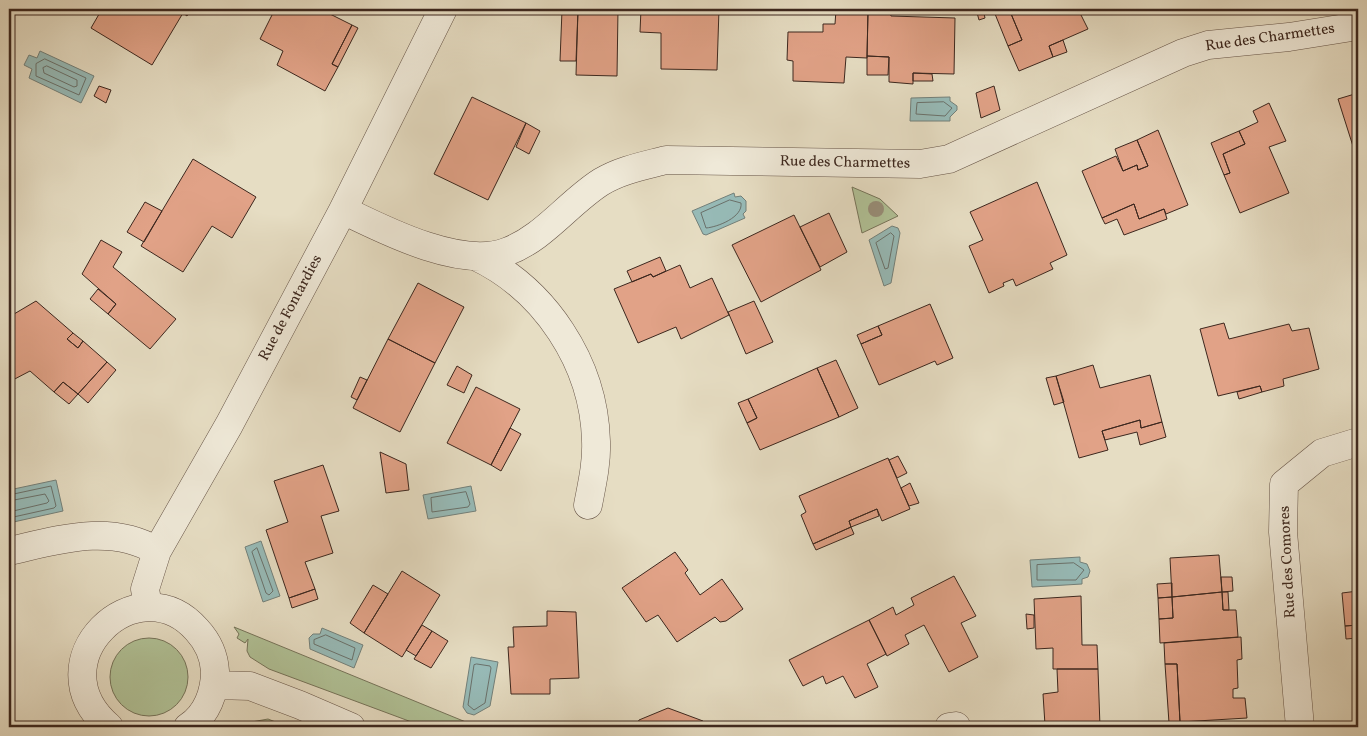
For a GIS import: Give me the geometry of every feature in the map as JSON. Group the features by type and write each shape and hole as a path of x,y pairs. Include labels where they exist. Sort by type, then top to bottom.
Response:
{"street":[{"name":"Rue de Fontardies","path":"148,608 145,589 157,551 229,425 343,210 443,9"},
{"name":"Rue des Charmettes","path":"343,210 392,233 432,248 474,256 506,252 521,245 601,182 624,170 666,160 920,164 949,159 1183,53 1208,45 1289,37 1358,26"},
{"path":"474,256 507,274 534,297 561,331 580,366 592,404 596,441 594,473 588,505"},
{"name":"Rue des Comores","path":"1300,727 1283,532 1284,484 1322,452 1358,442"},
{"path":"9,551 55,541 102,535 117,535 140,541 157,551"},
{"path":"95,724 86,698 82,678 84,656 93,637 108,621 127,611 148,608 171,612 191,623 206,640 214,662 215,685 208,706 195,723 188,727"},
{"path":"215,685 250,686 351,727"}],"green space":[{"path":"852,187 880,199 898,216 862,233"},
{"path":"234,627 478,727 425,727 269,669 250,657 247,651 248,639 245,643 237,638 239,634"},
{"path":"149,638 164,641 177,649 185,662 188,677 185,692 177,705 164,713 149,716 134,713 121,705 113,692 110,677 113,662 121,649 134,641"},
{"path":"268,719 288,727 224,727"}],"water":[{"path":"40,51 94,76 81,103 29,78 32,69 24,65 29,55 37,58"},
{"path":"950,97 950,101 957,106 957,110 950,117 950,121 910,121 911,98"},
{"path":"734,193 735,197 741,196 746,201 746,211 743,214 745,218 706,235 703,234 692,211"},
{"path":"892,226 898,228 900,233 891,283 884,286 869,240"},
{"path":"56,480 63,511 9,523 9,490"},
{"path":"471,486 476,511 428,519 423,495"},
{"path":"261,541 280,596 263,602 245,547"},
{"path":"1080,557 1080,562 1087,564 1090,571 1088,577 1082,579 1082,584 1032,587 1030,560"},
{"path":"322,628 363,645 354,668 310,649 309,638 313,634 320,634"},
{"path":"471,657 498,662 490,706 474,715 467,713 463,707"}],"building":[{"path":"102,9 110,9 119,14 122,9 191,9 187,16 183,13 152,65 91,28"},
{"path":"275,9 320,9 352,25 332,64 338,67 325,91 277,65 283,51 260,39"},
{"path":"554,9 618,9 617,76 576,75 578,10"},
{"path":"641,9 719,9 717,70 661,69 661,33 640,32"},
{"path":"976,9 983,9 985,18 979,20"},
{"path":"993,9 1009,9 1022,40 1008,46"},
{"path":"1009,9 1078,9 1088,29 1049,46 1053,57 1019,71 1008,46 1022,40"},
{"path":"562,10 578,10 576,61 560,61"},
{"path":"836,10 868,11 867,58 846,57 844,83 793,81 793,61 787,60 788,32 823,32 823,24 835,24"},
{"path":"868,11 890,12 891,16 955,18 954,74 913,73 913,84 889,82 889,57 867,56"},
{"path":"352,25 358,28 338,67 332,64"},
{"path":"1063,40 1067,52 1053,57 1049,46"},
{"path":"867,56 889,57 888,75 867,75"},
{"path":"913,73 932,74 933,81 913,81"},
{"path":"99,86 111,90 106,103 94,96"},
{"path":"994,86 1000,110 981,118 976,93"},
{"path":"1358,93 1358,162 1338,99"},
{"path":"472,97 526,123 488,200 434,174"},
{"path":"1269,103 1286,141 1269,147 1289,193 1240,213 1224,175 1230,173 1223,154 1245,144 1239,131 1258,122 1253,111"},
{"path":"526,123 540,131 529,154 516,147"},
{"path":"1158,130 1188,205 1166,214 1164,209 1139,219 1134,204 1102,218 1082,171 1116,156 1123,171 1137,165 1138,170 1148,166 1137,140"},
{"path":"1239,131 1245,144 1223,154 1230,173 1224,175 1211,143"},
{"path":"1137,140 1148,166 1138,170 1137,165 1123,171 1115,149"},
{"path":"193,159 256,197 232,238 212,226 183,272 141,246"},
{"path":"1037,182 1067,255 1050,263 1053,269 1016,286 1013,279 1003,283 1004,286 989,293 969,246 983,240 970,212"},
{"path":"145,202 162,211 144,242 127,232"},
{"path":"1134,204 1139,219 1164,209 1167,219 1124,235 1117,219 1105,224 1102,218"},
{"path":"829,213 847,252 820,267 800,227"},
{"path":"794,215 821,270 761,302 732,245"},
{"path":"101,240 122,252 113,267 176,319 150,349 108,314 116,304 82,274"},
{"path":"660,257 666,271 653,277 651,274 632,282 627,271"},
{"path":"680,265 690,288 712,278 729,315 681,339 676,327 638,343 614,289 651,274 653,277"},
{"path":"418,283 464,307 435,363 388,339"},
{"path":"98,289 116,304 108,314 90,299"},
{"path":"36,301 73,333 67,339 78,348 83,341 107,362 78,394 63,382 54,392 30,371 9,382 9,317"},
{"path":"754,301 773,342 746,354 728,312"},
{"path":"930,304 953,358 937,365 935,361 879,385 861,344 882,335 878,326"},
{"path":"1224,323 1229,339 1289,324 1292,331 1309,328 1319,369 1283,379 1284,386 1262,392 1260,386 1218,396 1200,329"},
{"path":"878,326 882,335 861,344 857,335"},
{"path":"73,333 83,341 78,348 67,339"},
{"path":"388,339 435,363 400,432 353,408"},
{"path":"836,360 858,408 839,417 817,368"},
{"path":"107,362 116,370 88,403 78,394"},
{"path":"1093,365 1100,388 1150,375 1162,422 1141,428 1140,420 1102,431 1108,450 1079,458 1056,376"},
{"path":"457,366 472,375 464,393 447,385"},
{"path":"817,368 839,417 760,450 747,423 757,418 748,399"},
{"path":"1056,376 1064,402 1054,405 1046,378"},
{"path":"360,377 367,380 357,400 351,397"},
{"path":"63,382 78,394 69,404 54,392"},
{"path":"1260,386 1262,392 1239,399 1237,392"},
{"path":"476,387 520,409 491,465 447,443"},
{"path":"748,399 757,418 747,423 738,403"},
{"path":"1140,420 1141,428 1162,422 1166,437 1140,445 1137,432 1105,440 1102,431"},
{"path":"510,428 521,434 501,471 491,465"},
{"path":"380,452 406,464 409,490 386,493"},
{"path":"898,456 907,473 897,478 889,460"},
{"path":"888,458 910,509 882,521 877,509 849,521 851,527 813,544 801,515 806,512 799,496"},
{"path":"323,465 339,511 321,516 333,553 305,562 315,589 289,598 266,530 288,522 274,481"},
{"path":"910,483 919,503 909,506 901,488"},
{"path":"877,509 879,516 851,527 849,521"},
{"path":"851,527 854,534 816,550 813,544"},
{"path":"675,552 688,570 685,573 700,595 722,579 743,609 726,621 720,622 715,617 677,642 658,615 646,622 622,588"},
{"path":"1219,555 1222,592 1172,597 1170,558"},
{"path":"402,571 440,595 402,657 364,633"},
{"path":"954,576 976,616 961,623 978,657 949,672 924,625 905,635 909,644 887,656 869,620 893,607 896,615 914,605 911,598"},
{"path":"1221,577 1232,577 1233,591 1222,592"},
{"path":"1172,583 1172,597 1158,598 1157,584"},
{"path":"373,585 388,594 364,633 350,623"},
{"path":"315,589 318,599 292,608 289,598"},
{"path":"1358,591 1358,625 1345,626 1342,593"},
{"path":"1222,592 1223,610 1236,610 1238,637 1160,643 1159,619 1173,618 1172,597"},
{"path":"1222,592 1228,592 1229,610 1223,610"},
{"path":"1081,596 1082,645 1097,645 1098,669 1053,669 1053,648 1036,649 1034,599"},
{"path":"1172,597 1173,618 1159,619 1158,598"},
{"path":"547,611 576,612 579,678 550,679 550,694 511,694 508,647 514,647 513,627 547,626"},
{"path":"1026,614 1034,615 1034,628 1027,629"},
{"path":"869,620 886,654 867,664 878,687 855,698 843,676 826,684 823,676 803,686 789,660"},
{"path":"422,625 432,631 416,656 406,650"},
{"path":"1358,625 1358,638 1346,639 1345,626"},
{"path":"432,631 448,641 431,668 414,659"},
{"path":"1241,637 1242,659 1237,660 1238,688 1233,689 1233,698 1245,698 1247,718 1180,722 1177,664 1165,664 1164,643"},
{"path":"1165,664 1177,664 1180,722 1169,723"},
{"path":"1057,669 1098,669 1100,727 1045,725 1043,694 1058,692"},
{"path":"668,708 703,721 701,727 636,727 639,720"}]}
